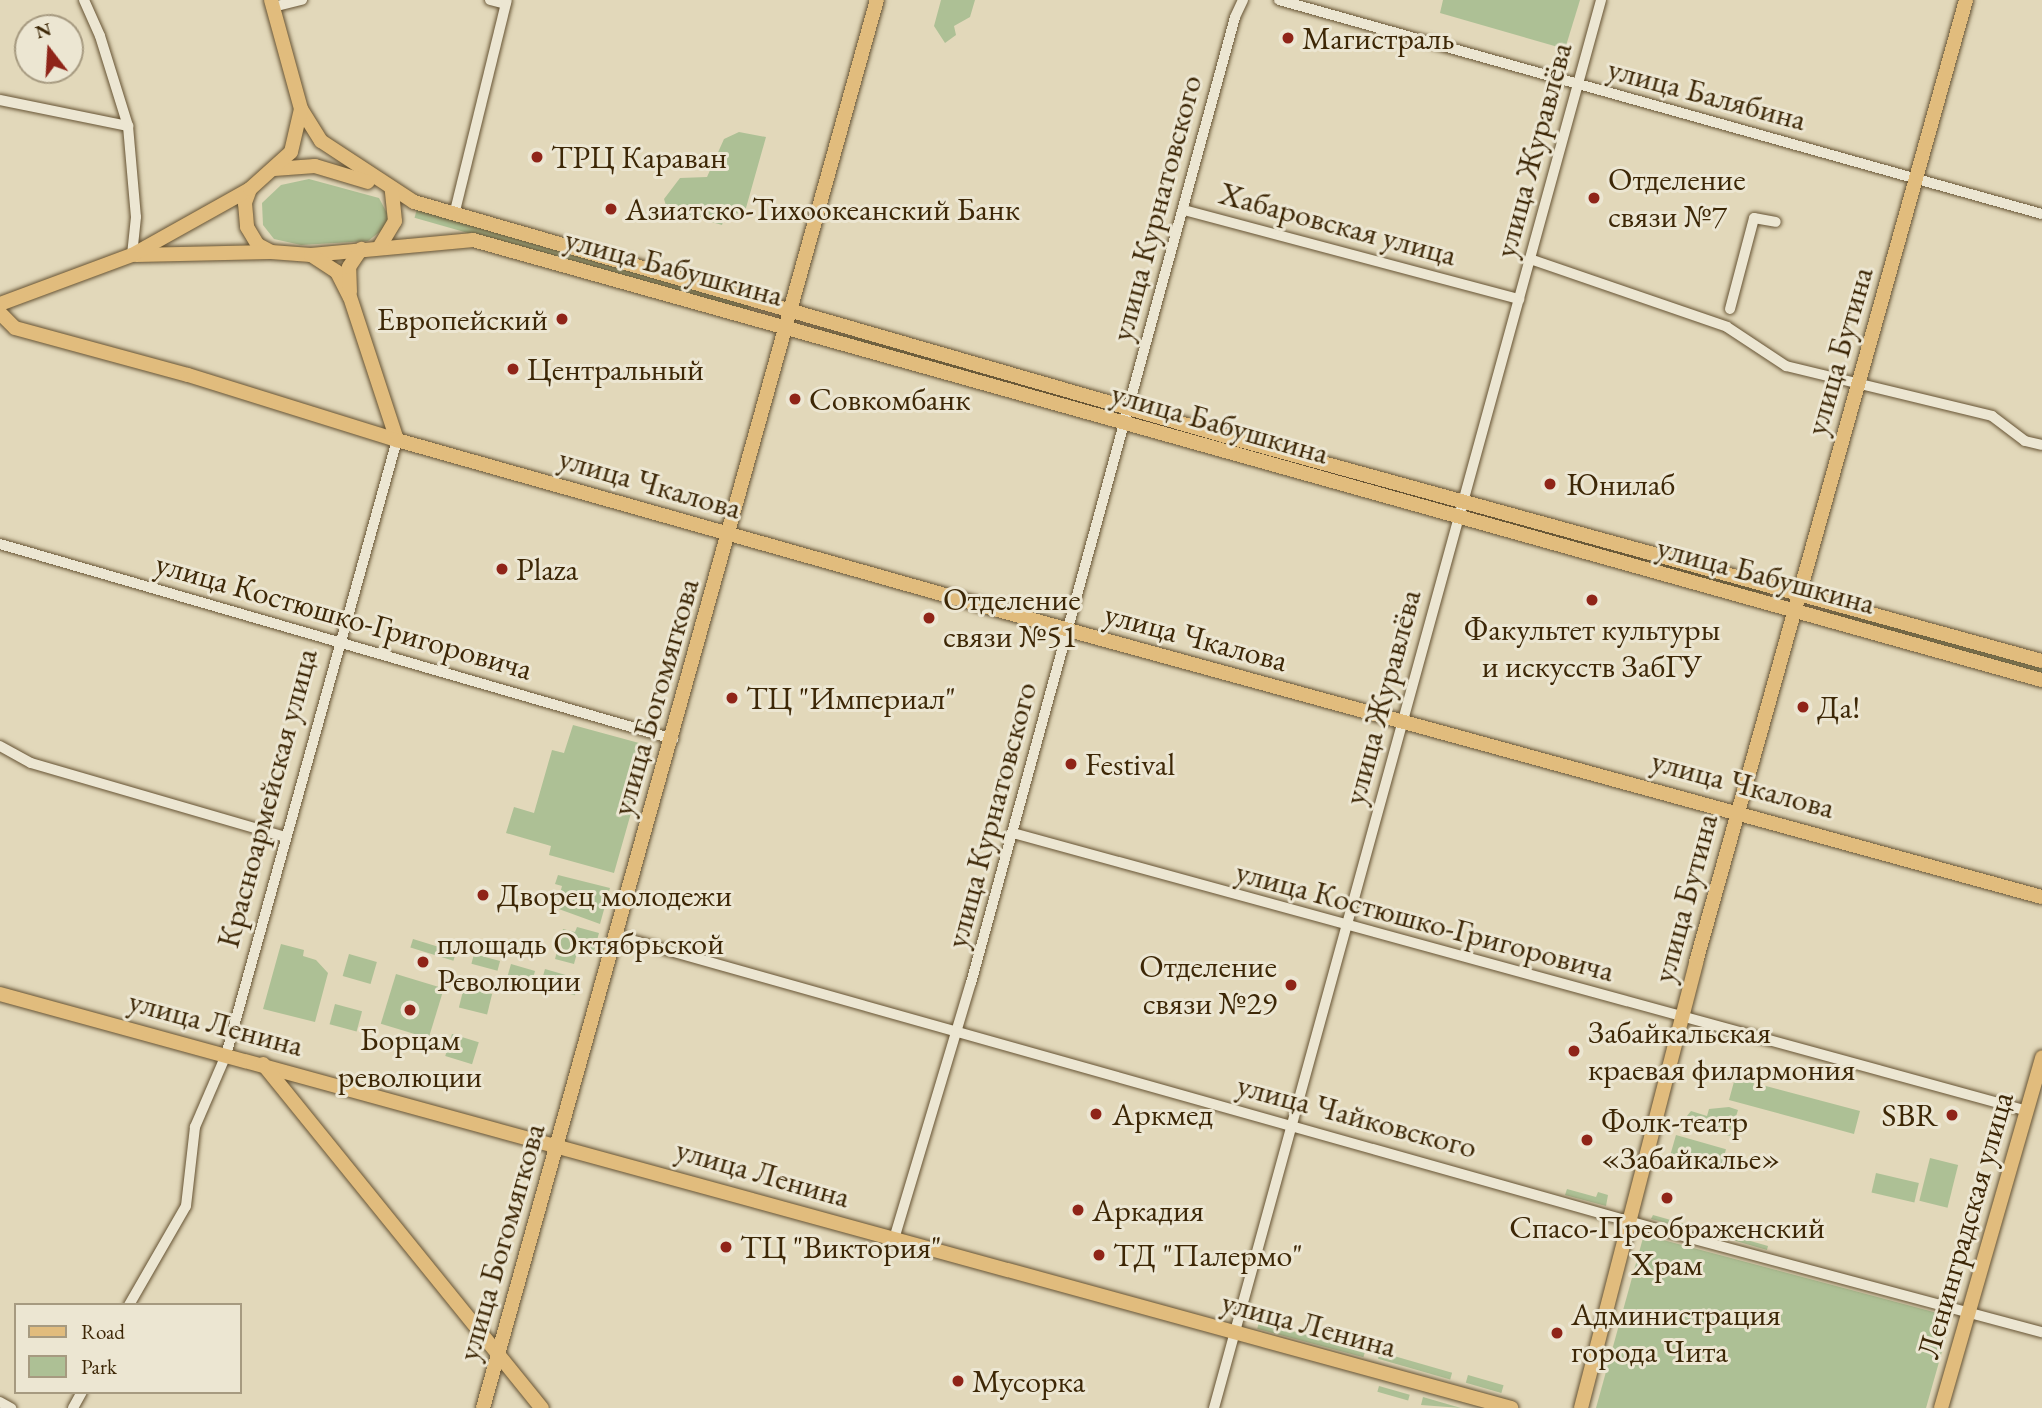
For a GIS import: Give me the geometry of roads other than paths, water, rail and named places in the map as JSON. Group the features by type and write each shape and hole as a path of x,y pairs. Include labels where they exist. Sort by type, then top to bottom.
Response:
{"main road":[{"name":"улица Богомягкова","path":"483,1408 673,739 783,327 877,0"},
{"name":"улица Бутина","path":"1581,1408 1681,1019 1966,0"},
{"path":"272,4 301,109 321,141 392,190 395,221 380,246"},
{"path":"0,304 132,256 250,189 291,152 301,109"},
{"path":"274,169 315,166 392,190"},
{"path":"250,189 245,203 247,227 258,246 271,252"},
{"name":"улица Бабушкина","path":"392,190 454,215 1462,501 2042,661"},
{"name":"улица Бабушкина","path":"132,256 271,252 311,255 380,246 473,240 1458,519 2042,680"},
{"path":"350,297 349,267 361,249"},
{"path":"311,255 337,272 350,297 397,440"},
{"name":"улица Чкалова","path":"0,313 15,328 188,375 397,440 1069,631 1738,811 2042,897"},
{"name":"улица Ленина","path":"0,994 1511,1408"},
{"name":"Ленинградская улица","path":"1941,1408 2042,1057"},
{"path":"263,1064 542,1408"}],"street":[{"path":"84,0 100,36 128,126 136,217 132,256"},
{"path":"272,4 302,0"},
{"path":"454,215 507,2 489,0"},
{"name":"улица Курнатовского","path":"894,1238 1013,833 1243,0"},
{"name":"улица Балябина","path":"1279,0 2042,214"},
{"name":"улица Журавлёва","path":"1214,1408 1601,0"},
{"path":"0,100 128,126"},
{"name":"Хабаровская улица","path":"1184,210 1519,299"},
{"path":"1730,309 1754,218 1776,222"},
{"path":"1530,259 1727,327 1786,366 1992,416 2025,441 2042,445"},
{"name":"Красноармейская улица","path":"130,1303 187,1206 195,1127 226,1055 339,639 397,440"},
{"name":"улица Костюшко-Григоровича","path":"0,544 339,639 673,739"},
{"path":"0,746 32,763 285,837"},
{"name":"улица Костюшко-Григоровича","path":"1013,833 1681,1019 2028,1111"},
{"name":"улица Чайковского","path":"617,936 956,1033 2042,1332"},
{"path":"0,1402 11,1408"}],"place":[{"name":"Магистраль","path":"1288,38"},
{"name":"ТРЦ Караван","path":"537,157"},
{"name":"Отделение связи №7","path":"1594,198"},
{"name":"Азиатско-Тихоокеанский Банк","path":"611,209"},
{"name":"Европейский","path":"562,319"},
{"name":"Центральный","path":"513,369"},
{"name":"Совкомбанк","path":"795,399"},
{"name":"Юнилаб","path":"1550,484"},
{"name":"Plaza","path":"502,569"},
{"name":"Факультет культуры и искусств ЗабГУ","path":"1592,600"},
{"name":"Отделение связи №51","path":"929,618"},
{"name":"ТЦ \"Империал\"","path":"732,698"},
{"name":"Да!","path":"1803,707"},
{"name":"Festival","path":"1071,764"},
{"name":"Дворец молодежи","path":"483,895"},
{"name":"площадь Октябрьской Революции","path":"423,962"},
{"name":"Отделение связи №29","path":"1291,985"},
{"name":"Борцам революции","path":"410,1010"},
{"name":"Забайкальская краевая филармония","path":"1574,1051"},
{"name":"Аркмед","path":"1096,1114"},
{"name":"SBR","path":"1952,1115"},
{"name":"Фолк-театр «Забайкалье»","path":"1587,1140"},
{"name":"Спасо-Преображенский Храм","path":"1667,1198"},
{"name":"Аркадия","path":"1078,1210"},
{"name":"ТЦ \"Виктория\"","path":"726,1247"},
{"name":"ТД \"Палермо\"","path":"1099,1255"},
{"name":"Администрация города Чита","path":"1557,1333"},
{"name":"Мусорка","path":"958,1381"}]}
